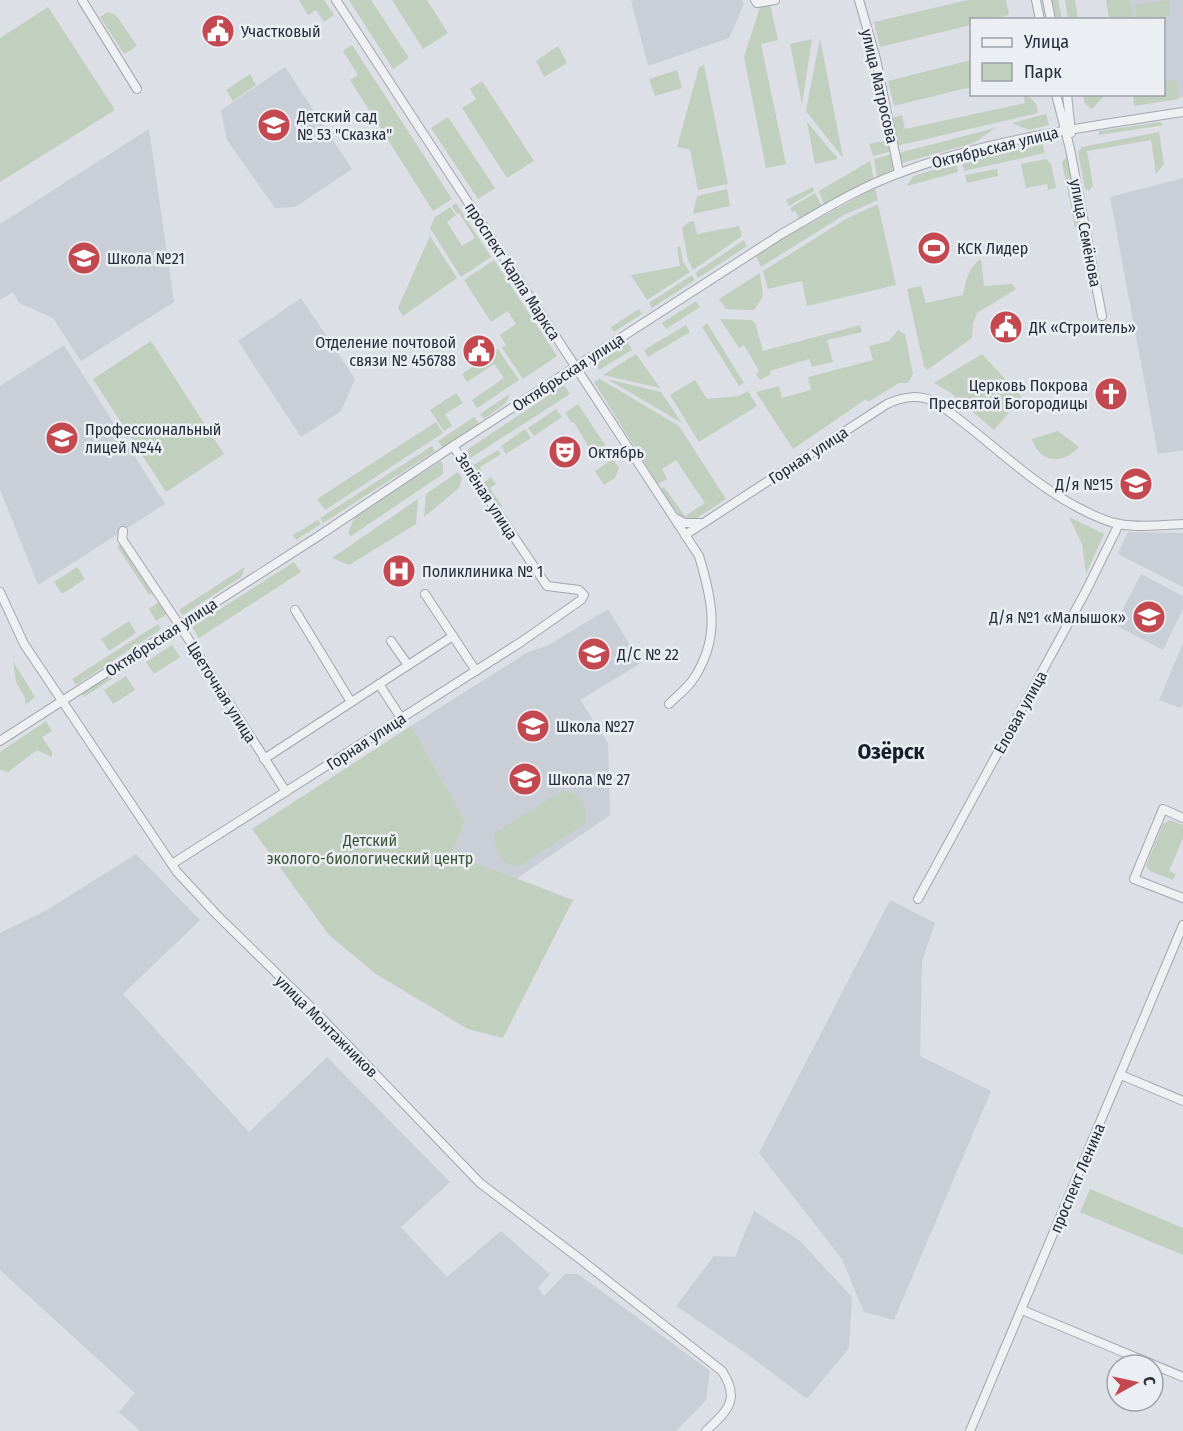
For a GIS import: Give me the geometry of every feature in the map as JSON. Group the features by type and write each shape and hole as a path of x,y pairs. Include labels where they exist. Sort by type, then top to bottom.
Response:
{"street":[{"path":"82,0 136,88"},
{"name":"проспект Карла Маркса","path":"336,0 699,556 709,591 713,623 709,650 692,682 669,704"},
{"path":"756,2 775,0"},
{"name":"улица Матросова","path":"859,0 876,59 899,173"},
{"path":"1036,0 1040,18"},
{"path":"1047,0 1051,18"},
{"name":"улица Семёнова","path":"1057,96 1068,130"},
{"name":"улица Семёнова","path":"1067,96 1070,149 1102,316"},
{"name":"Октябрьская улица","path":"0,741 780,235 859,192 899,173 956,154 1068,130 1183,112"},
{"name":"Горная улица","path":"685,535 887,404 909,397 929,399 938,403 1020,470 1095,516 1119,524"},
{"name":"Зелёная улица","path":"453,446 540,576"},
{"path":"671,515 692,525 705,521"},
{"path":"1119,524 1183,524"},
{"name":"Еловая улица","path":"918,899 1087,589 1119,524"},
{"name":"Цветочная улица","path":"123,531 122,539 286,792"},
{"name":"Горная улица","path":"172,864 559,617 584,595 579,590 547,586 540,576"},
{"name":"улица Монтажников","path":"0,592 24,644 183,880 311,1007 469,1173 722,1371 731,1389 731,1400 728,1409 706,1431"},
{"path":"425,594 476,671"},
{"path":"295,610 351,702"},
{"path":"264,759 453,636"},
{"path":"391,641 408,665"},
{"path":"379,684 401,718"},
{"path":"1183,818 1163,809 1134,879 1183,898"},
{"name":"проспект Ленина","path":"970,1431 1183,926"},
{"path":"1121,1075 1183,1101"},
{"path":"1022,1311 1183,1377"}],"shaded area":[{"path":"631,0 741,0 744,4 729,38 648,66"},
{"path":"1123,0 1183,0 1183,97 1136,105 1159,96 1165,96 1165,18 1125,18"},
{"name":"Детский сад № 53 \"Сказка\"","path":"285,67 352,169 295,207 275,208 227,140 221,110"},
{"name":"Школа №21","path":"149,129 174,302 81,361 53,318 19,303 13,292 0,300 0,224"},
{"path":"1183,178 1183,450 1158,454 1110,197"},
{"path":"301,298 355,379 341,411 301,437 238,341"},
{"name":"Профессиональный лицей №44","path":"64,345 165,504 38,585 0,489 0,386"},
{"path":"1128,532 1183,533 1183,587 1118,554"},
{"name":"Д/я №1 «Малышок»","path":"1141,574 1183,596 1183,609 1163,650 1115,625"},
{"name":"Школа № 27","path":"608,609 641,663 580,700 608,743 610,815 516,879 452,854 465,821 411,726 528,652 547,646"},
{"path":"1183,643 1183,704 1181,708 1159,700"},
{"path":"136,854 200,920 123,994 249,1132 327,1057 450,1182 401,1227 447,1277 501,1231 550,1274 538,1288 544,1296 565,1274 578,1274 710,1371 706,1400 676,1431 140,1431 119,1412 135,1393 0,1270 0,933 47,910"},
{"path":"890,900 935,923 922,961 920,1056 991,1091 894,1320 864,1312 842,1259 759,1153"},
{"path":"754,1211 800,1241 852,1297 849,1348 807,1399 747,1354 676,1306 714,1256 735,1257"}],"green space":[{"path":"299,0 324,0 334,15 324,22 316,10 308,15"},
{"path":"349,0 371,0 409,58 393,69"},
{"path":"392,0 427,0 448,33 423,49"},
{"path":"968,0 1006,0 1009,15 996,18 970,18 970,25 880,47 874,22"},
{"path":"1051,0 1058,0 1062,18 1054,18"},
{"path":"1065,0 1075,0 1078,18 1068,18"},
{"path":"1106,0 1130,0 1133,18 1109,18"},
{"path":"1168,0 1170,16 1137,18 1135,5"},
{"path":"770,4 778,40 761,44 786,164 766,168 744,57 760,7"},
{"path":"48,7 115,110 0,182 0,38"},
{"path":"108,12 116,15 137,46 124,54 100,17"},
{"path":"820,38 843,158 806,111"},
{"path":"812,39 802,104 790,44"},
{"path":"352,45 452,199 433,211 350,80 358,75 343,51"},
{"path":"558,46 567,63 544,77 536,61"},
{"path":"970,60 970,87 894,106 888,81"},
{"path":"704,65 728,184 698,190 690,150 677,147 699,67"},
{"path":"677,70 682,88 655,96 649,79"},
{"path":"250,74 256,85 233,101 226,90"},
{"path":"1176,80 1179,99 1134,106 1133,96 1165,96 1165,81"},
{"path":"482,81 534,161 507,178 462,108 476,99 470,89"},
{"path":"1023,96 1029,96 1036,104 1038,113 896,146 891,118 902,115 905,129 1025,103"},
{"path":"1083,96 1104,96 1092,109 1085,104"},
{"path":"1046,114 1049,125 1029,130 1012,123"},
{"path":"448,117 495,188 478,199 431,128"},
{"path":"807,122 838,159 815,164"},
{"path":"1160,122 1164,125 1099,135 1099,131"},
{"path":"995,128 974,143 902,163 899,153"},
{"path":"1159,132 1164,164 1156,174 1151,140 1087,151 1093,185 1089,191 1085,189 1078,152 1082,147"},
{"path":"890,140 893,151 873,156 869,144"},
{"path":"1042,142 1045,153 964,171 962,162"},
{"path":"893,154 896,168 877,177 874,159"},
{"path":"1067,156 1080,226 1075,228 1062,163"},
{"path":"1046,159 1051,164 1056,188 1048,190 1047,184 1026,188 1021,164"},
{"path":"870,161 874,179 824,204 819,191"},
{"path":"956,163 958,172 907,186 913,176"},
{"path":"997,169 998,176 967,183 965,175"},
{"path":"813,187 814,191 789,206 786,200"},
{"path":"875,188 878,200 844,215 761,267 755,253"},
{"path":"727,189 730,206 693,214 697,196"},
{"path":"815,193 822,206 799,218 795,211 792,212 790,208"},
{"path":"456,203 491,257 461,277 430,228 435,217 450,207 456,215 447,222 462,246 475,238 452,206"},
{"path":"878,204 896,285 807,306 802,281 768,289 763,271 846,219"},
{"path":"694,221 697,234 739,226 742,236 693,270 688,260 682,228"},
{"path":"430,236 457,278 403,316 398,308"},
{"path":"744,240 747,246 698,278 695,273"},
{"path":"680,246 683,262 690,272 647,300 631,275 680,266 677,247"},
{"path":"981,259 984,286 1012,284 1016,289 977,313 973,323 972,338 927,370 924,366 907,289 921,286 926,303 963,295 970,270"},
{"path":"494,260 557,356 523,379 502,348 506,345 500,335 516,324 508,311 491,322 464,280"},
{"path":"760,273 763,296 754,310 726,309 719,299"},
{"path":"692,275 695,280 652,308 649,303"},
{"path":"696,301 700,307 666,329 662,323"},
{"path":"639,309 642,314 614,332 611,327"},
{"path":"720,319 751,320 755,323 763,351 860,325 862,332 827,340 833,362 812,367 809,359 770,371 771,374 760,380 756,374 759,371 744,345 739,348"},
{"path":"707,323 744,383 739,386 702,327"},
{"path":"686,325 690,332 648,357 644,350"},
{"path":"898,330 905,334 913,374 908,383 899,383 868,402 866,399 793,449 756,392 779,386 782,398 811,390 808,377 873,360 869,346 889,341"},
{"path":"151,341 224,454 166,492 93,379"},
{"path":"628,342 632,350 599,370 595,363"},
{"path":"498,349 519,380 477,408 472,400 504,378 494,364 467,382 462,374"},
{"path":"636,354 660,388 603,375"},
{"path":"982,354 1022,397 994,430 951,393 934,383"},
{"path":"600,379 679,426 726,499 689,520 677,512 661,489 664,487 685,516 705,503 676,460 662,469 667,479 658,484 594,382"},
{"path":"607,379 661,392 682,423"},
{"path":"695,380 707,399 739,396 748,391 757,406 699,442 670,395"},
{"path":"564,385 570,394 469,459 468,449"},
{"path":"456,393 463,403 445,414 452,426 444,431 430,410"},
{"path":"511,393 505,404 484,419 480,414"},
{"path":"578,404 609,451 596,460 574,422 572,423 565,413"},
{"path":"556,409 562,417 534,436 528,428"},
{"path":"474,417 479,424 443,448 438,441"},
{"path":"436,422 443,433 325,510 317,499"},
{"path":"525,429 531,438 506,454 501,446"},
{"path":"1058,431 1079,447 1066,457 1052,459 1046,457 1040,453 1032,439"},
{"path":"432,446 435,451 323,523 320,518"},
{"path":"498,450 501,454 480,467 482,472 476,473 472,466"},
{"path":"613,459 619,468 615,478 604,485 595,471"},
{"path":"441,461 443,474 351,536 348,533 355,516"},
{"path":"458,472 462,478 459,488 424,517 426,494"},
{"path":"491,477 496,484 490,488 502,506 498,509 482,484"},
{"path":"418,499 416,524 349,565 332,558"},
{"path":"1069,517 1104,534 1086,574 1082,544"},
{"path":"318,520 321,524 296,540 293,535"},
{"path":"120,545 152,593 149,595 117,546"},
{"path":"294,562 301,572 199,638 192,627"},
{"path":"77,567 85,579 62,594 54,582"},
{"path":"245,567 241,577 183,615 179,610"},
{"path":"159,602 167,614 156,621 149,609"},
{"path":"129,621 136,633 109,651 101,639"},
{"path":"158,624 161,629 76,685 72,679"},
{"path":"166,636 170,641 84,697 80,692"},
{"path":"172,645 180,657 154,674 146,662"},
{"path":"13,661 35,697 25,705 25,698 16,682"},
{"path":"126,676 135,690 113,704 104,690"},
{"path":"46,721 52,731 42,737 52,752 52,757 37,750 8,772 0,770 0,752"},
{"name":"Детский эколого-биологический центр","path":"411,726 465,821 452,854 573,900 503,1038 468,1029 376,974 329,935 252,829"},
{"path":"563,790 577,795 586,809 585,824 517,867 502,859 495,844 495,833"},
{"path":"1170,820 1183,825 1183,838 1169,871 1176,874 1173,880 1150,871 1146,866 1163,824"},
{"path":"1090,1189 1183,1228 1183,1255 1080,1212"}],"place":[{"name":"Участковый","path":"218,31"},
{"name":"Детский сад № 53 \"Сказка\"","path":"274,125"},
{"name":"КСК Лидер","path":"934,248"},
{"name":"Школа №21","path":"84,258"},
{"name":"ДК «Строитель»","path":"1006,327"},
{"name":"Отделение почтовой связи № 456788","path":"479,351"},
{"name":"Церковь Покрова Пресвятой Богородицы","path":"1111,394"},
{"name":"Профессиональный лицей №44","path":"62,438"},
{"name":"Октябрь","path":"565,452"},
{"name":"Д/я №15","path":"1136,484"},
{"name":"Поликлиника № 1","path":"399,571"},
{"name":"Д/я №1 «Малышок»","path":"1149,617"},
{"name":"Д/С № 22","path":"594,654"},
{"name":"Школа №27","path":"533,726"},
{"name":"Школа № 27","path":"525,779"}],"district":[{"name":"Озёрск","path":"891,751"}]}
